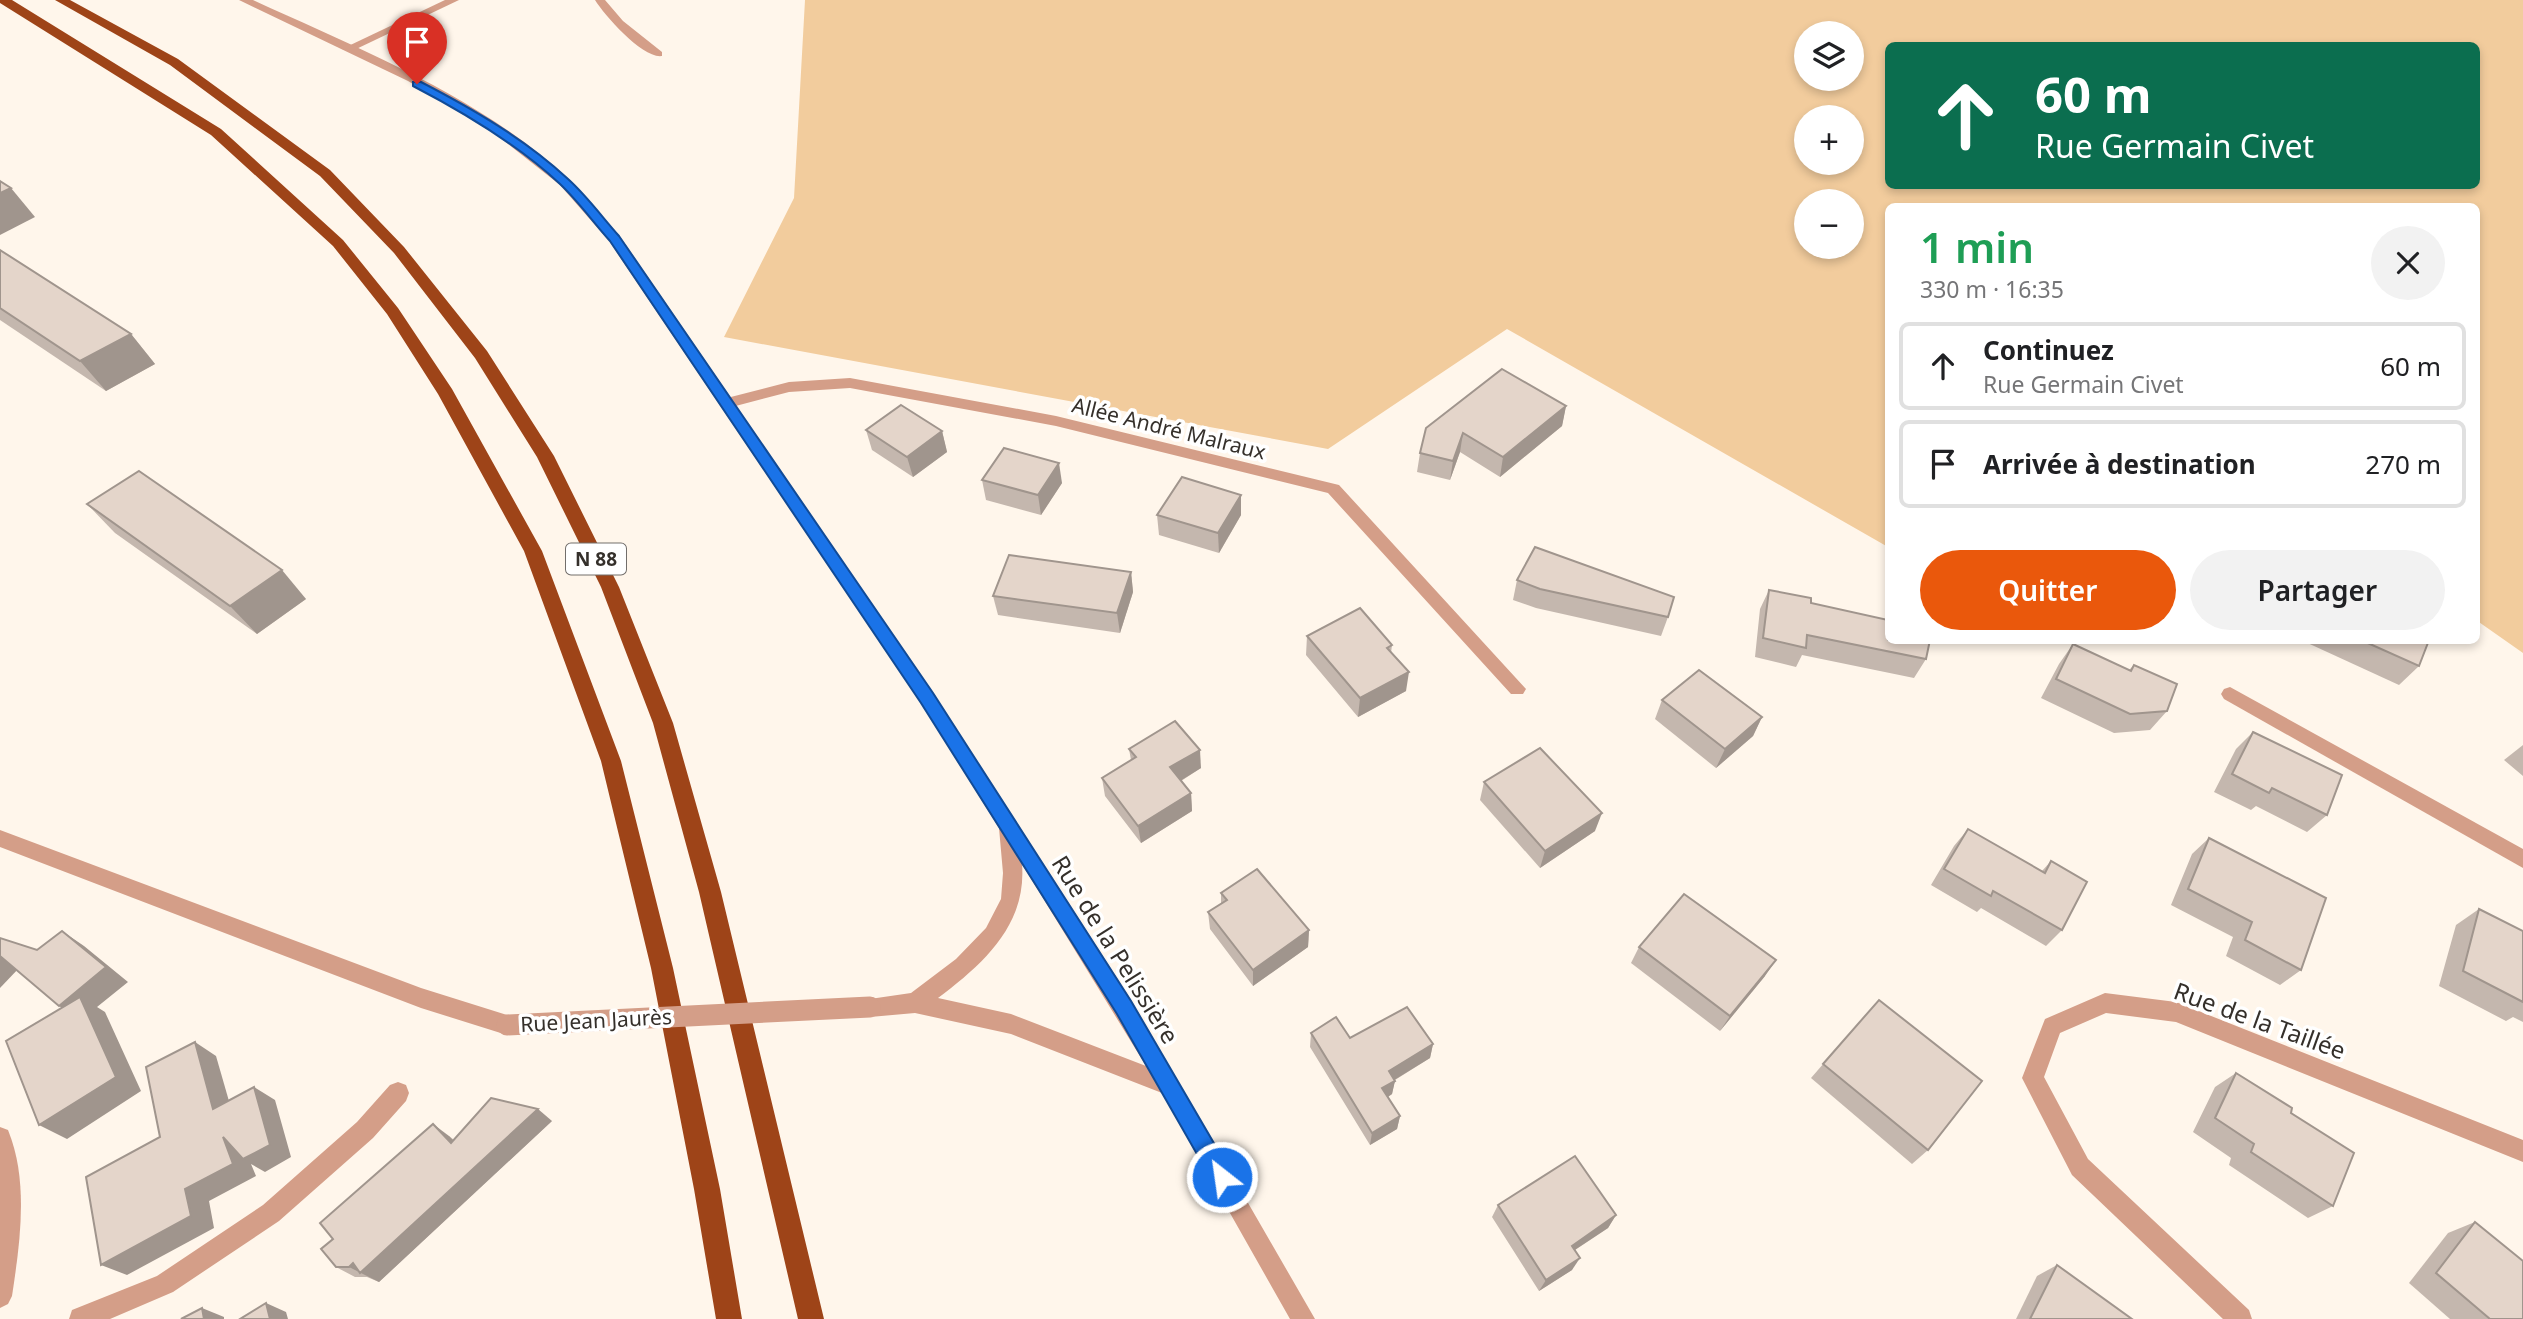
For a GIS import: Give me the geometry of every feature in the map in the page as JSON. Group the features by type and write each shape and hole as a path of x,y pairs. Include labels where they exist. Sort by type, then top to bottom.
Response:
{"highway":[{"name":"N 88","path":"3,0 72,40 216,132 338,243 393,311 453,405 533,551 611,761 662,968 707,1189 729,1319"},
{"name":"N 88","path":"61,0 174,62 325,173 408,260 481,355 545,456 610,587 663,723 710,892 811,1319"}],"street":[{"name":"Rue de la Pelissière","path":"244,0 463,108 519,145 565,183 614,238 927,698 1124,1007 1303,1319"},
{"path":"348,49 454,0"},
{"path":"600,0 622,26 658,54"},
{"name":"Allée André Malraux","path":"728,403 789,387 850,383 1056,421 1333,489 1517,689"},
{"path":"2230,694 2523,859"},
{"path":"915,1003 980,950 1008,911 1013,881 1008,826"},
{"name":"Rue Jean Jaurès","path":"0,838 421,998 507,1025 915,1003 1011,1024 1170,1086"},
{"name":"Rue de la Taillée","path":"2241,1319 2080,1167 2033,1078 2052,1026 2105,1003 2176,1012 2523,1151"},
{"path":"81,1319 165,1284 271,1213 365,1130 398,1093"},
{"path":"0,1138 9,1176 10,1239 0,1296"}],"shaded area":[{"path":"805,0 2523,0 2523,653 2480,623 2480,203 1885,203 1885,545 1507,329 1328,449 724,337 794,198"}],"building":[{"path":"0,181 11,188 0,193"},
{"path":"0,250 131,334 80,361 0,308"},
{"path":"1502,369 1566,406 1503,457 1463,433 1453,461 1420,453 1426,428"},
{"path":"901,405 942,431 907,457 866,430"},
{"path":"1004,448 1059,463 1038,495 982,480"},
{"path":"139,471 282,570 230,606 87,504"},
{"path":"1182,477 1241,495 1218,533 1157,515"},
{"path":"1535,547 1674,597 1668,617 1540,589 1517,580"},
{"path":"1009,555 1131,572 1117,613 993,596"},
{"path":"1769,590 1811,598 1811,603 1885,619 1885,644 1929,644 1926,659 1807,635 1806,648 1763,638"},
{"path":"1360,608 1392,645 1387,648 1409,672 1360,698 1307,636"},
{"path":"2073,644 2131,671 2134,665 2177,684 2167,711 2130,714 2056,679"},
{"path":"2370,644 2427,644 2419,666"},
{"path":"1699,670 1762,717 1725,749 1662,700"},
{"path":"1175,721 1200,750 1170,767 1191,793 1138,826 1102,778 1136,757 1129,749"},
{"path":"2253,732 2342,775 2327,815 2272,788 2269,793 2232,774"},
{"path":"1540,748 1602,813 1545,851 1484,782"},
{"path":"1968,829 2045,873 2051,861 2087,882 2062,930 1993,891 1991,896 1944,869"},
{"path":"2209,838 2326,898 2301,970 2245,940 2252,922 2188,889"},
{"path":"1257,869 1309,930 1253,970 1208,912 1227,900 1221,893"},
{"path":"1684,894 1776,960 1730,1016 1639,947"},
{"path":"2479,909 2523,931 2523,1002 2463,971"},
{"path":"62,931 106,967 59,1006 0,956 0,938 37,950"},
{"path":"80,997 116,1077 39,1125 6,1041"},
{"path":"1879,1000 1982,1081 1928,1150 1823,1064"},
{"path":"1407,1007 1433,1044 1389,1071 1395,1081 1382,1088 1400,1116 1372,1133 1311,1033 1336,1017 1350,1038"},
{"path":"195,1042 213,1109 254,1087 270,1145 243,1159 223,1137 233,1164 185,1189 191,1216 101,1265 86,1177 160,1137 146,1067"},
{"path":"2236,1073 2292,1108 2291,1113 2354,1153 2333,1206 2251,1152 2254,1144 2215,1118"},
{"path":"491,1098 538,1109 360,1273 353,1263 349,1267 336,1267 321,1249 333,1239 320,1223 433,1124 451,1143"},
{"path":"1575,1156 1616,1215 1572,1246 1580,1258 1546,1280 1498,1205"},
{"path":"2475,1222 2523,1261 2523,1319 2490,1319 2436,1273"},
{"path":"2057,1265 2132,1319 2030,1319"},
{"path":"266,1303 270,1319 240,1319"},
{"path":"202,1308 204,1319 181,1319"}],"route":[{"path":"417,84 463,108 519,145 565,183 614,238 927,698 1124,1007 1222,1177"}]}
